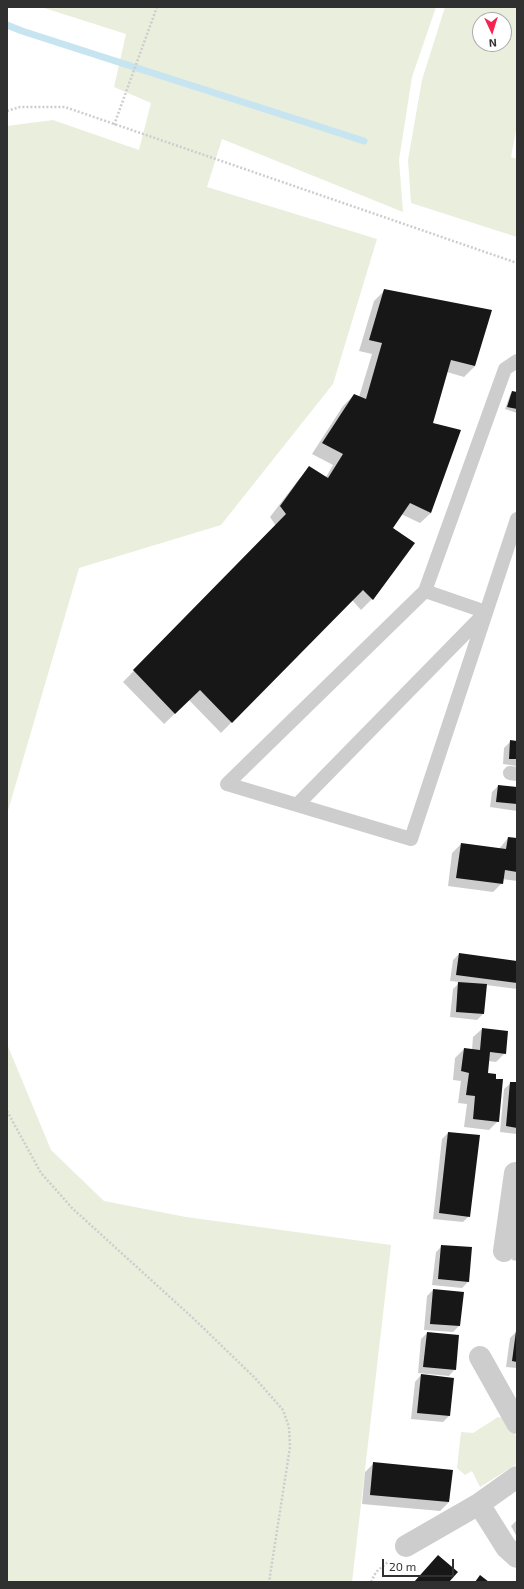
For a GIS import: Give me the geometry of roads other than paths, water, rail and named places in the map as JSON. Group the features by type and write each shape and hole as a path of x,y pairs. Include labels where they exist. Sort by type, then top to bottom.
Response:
{"street":[{"path":"504,1251 516,1168"},
{"path":"480,1357 517,1423"},
{"path":"406,1546 479,1504 517,1477"},
{"path":"479,1504 506,1547 517,1557"}],"lane":[{"path":"517,361 505,369 425,591 227,784 411,839 517,519"},
{"path":"425,591 486,612"},
{"path":"297,805 486,612"}],"waterway":[{"path":"7,25 364,141"}]}
